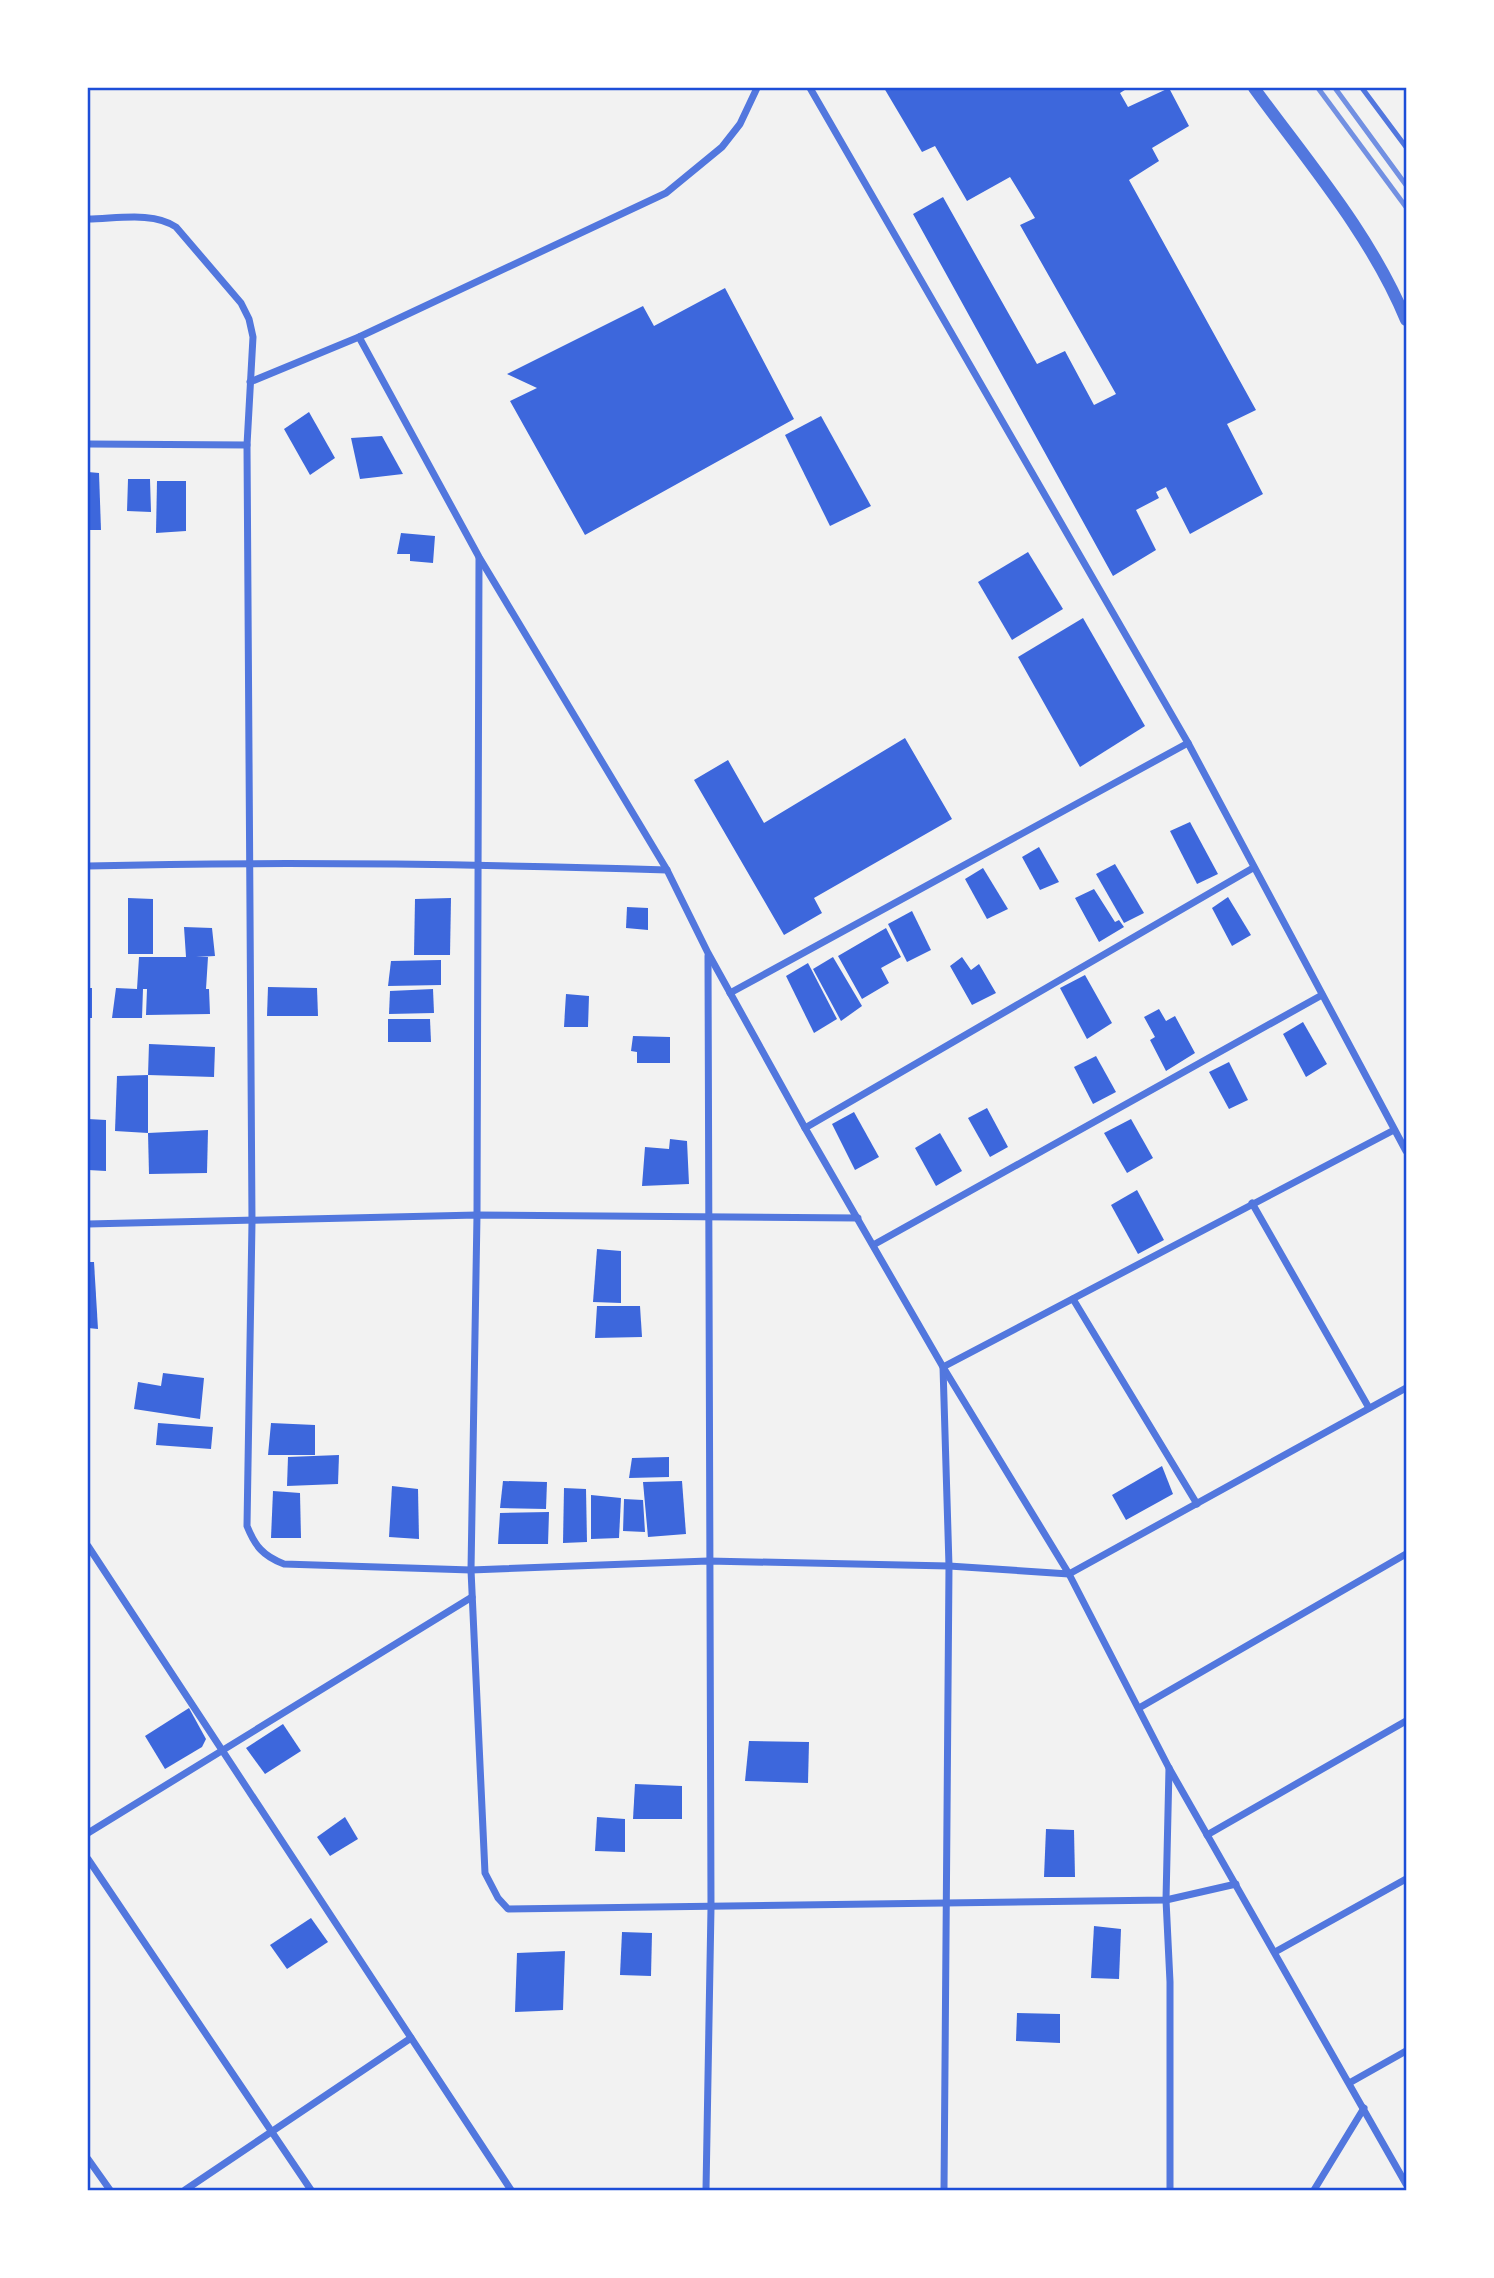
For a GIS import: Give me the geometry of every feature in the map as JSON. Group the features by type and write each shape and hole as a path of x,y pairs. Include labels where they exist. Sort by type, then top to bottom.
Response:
{"street":[{"path":"250,382 359,337 666,193 722,147 740,124 757,88"},
{"path":"810,88 1188,743 1406,1151"},
{"path":"1254,88 1363,239 1391,283 1406,320"},
{"path":"88,219 157,219 176,227 241,303 249,319 253,337 247,444 252,1222 247,1526 254,1542 265,1556 284,1564 471,1570 708,1561 949,1566 1069,1574 1406,1388"},
{"path":"359,337 479,557 667,870 708,953 805,1128 875,1244 943,1367 1069,1574 1169,1768 1406,2184"},
{"path":"88,444 247,444"},
{"path":"479,557 477,1215 471,1570 485,1873 498,1898 508,1909 946,1905 1166,1900 1236,1884"},
{"path":"730,993 1188,743"},
{"path":"88,866 250,862 477,864 667,870"},
{"path":"805,1128 1254,868"},
{"path":"706,2190 711,1908 708,953"},
{"path":"875,1244 1322,995"},
{"path":"943,1367 1394,1130"},
{"path":"1252,1203 1369,1408"},
{"path":"88,1224 477,1215 858,1217"},
{"path":"1073,1299 1198,1504"},
{"path":"943,1367 949,1566 944,2190"},
{"path":"88,1546 512,2190"},
{"path":"1139,1708 1406,1554"},
{"path":"88,1833 220,1749 472,1597"},
{"path":"1207,1835 1406,1721"},
{"path":"1169,1768 1166,1900 1170,1982 1170,2190"},
{"path":"88,1859 311,2190"},
{"path":"1275,1952 1406,1879"},
{"path":"185,2190 411,2038"},
{"path":"1350,2082 1406,2051"},
{"path":"1314,2190 1364,2108"},
{"path":"88,2159 110,2190"}],"lane":[{"path":"1362,88 1406,147"}],"building":[{"path":"884,88 1128,88 1120,93 1128,107 1169,88 1189,126 1152,148 1159,161 1129,180 1256,410 1227,424 1263,494 1190,534 1166,487 1156,492 1159,498 1136,510 1156,550 1113,576 913,214 943,197 1037,364 1065,351 1094,405 1116,394 1020,225 1035,218 1010,177 967,201 935,146 922,152"},
{"path":"725,288 794,419 585,535 510,401 537,388 507,374 643,306 654,326"},
{"path":"309,412 335,458 310,475 284,429"},
{"path":"821,416 871,506 830,526 785,435"},
{"path":"382,436 403,474 360,479 351,438"},
{"path":"88,472 99,473 101,530 88,530"},
{"path":"128,479 150,479 151,512 127,511"},
{"path":"157,481 186,481 186,531 156,533"},
{"path":"401,533 435,536 433,563 410,561 410,554 397,554"},
{"path":"1028,552 1063,609 1012,640 978,582"},
{"path":"1083,618 1145,726 1080,767 1018,657"},
{"path":"905,738 952,819 814,898 822,913 784,935 694,780 728,760 764,823"},
{"path":"1190,822 1218,874 1197,884 1170,831"},
{"path":"1039,847 1059,882 1040,890 1022,857"},
{"path":"1115,864 1144,913 1124,923 1096,874"},
{"path":"983,868 1008,909 987,919 965,879"},
{"path":"1094,889 1115,922 1119,920 1124,927 1099,942 1075,898"},
{"path":"1228,897 1251,935 1232,946 1212,908"},
{"path":"128,898 153,899 153,954 128,954"},
{"path":"451,898 450,955 414,955 415,899"},
{"path":"627,907 648,908 648,930 626,928"},
{"path":"912,911 931,950 907,962 888,924"},
{"path":"184,927 212,928 215,956 196,957 208,957 206,989 209,989 210,1014 146,1015 147,989 143,989 142,1018 112,1018 116,988 137,989 139,957 186,957"},
{"path":"886,928 901,957 881,968 889,983 862,999 838,956"},
{"path":"833,957 862,1006 841,1021 813,969"},
{"path":"962,957 971,970 979,964 996,993 972,1005 950,966"},
{"path":"441,960 441,985 388,986 391,961"},
{"path":"808,963 837,1019 814,1033 786,976"},
{"path":"1085,975 1112,1023 1087,1039 1060,988"},
{"path":"268,987 317,988 318,1016 267,1016"},
{"path":"88,988 92,988 92,1018 88,1018"},
{"path":"433,989 434,1013 389,1014 390,991"},
{"path":"566,994 589,996 588,1027 564,1027"},
{"path":"1159,1009 1166,1021 1175,1016 1195,1053 1166,1071 1150,1040 1155,1037 1144,1017"},
{"path":"388,1019 430,1019 431,1042 388,1042"},
{"path":"1303,1022 1327,1064 1306,1077 1283,1034"},
{"path":"633,1036 670,1037 670,1063 637,1063 637,1052 631,1051"},
{"path":"149,1044 215,1047 214,1077 148,1075"},
{"path":"1096,1056 1116,1092 1093,1104 1074,1067"},
{"path":"1229,1062 1248,1100 1229,1109 1209,1072"},
{"path":"148,1075 148,1133 115,1131 117,1076"},
{"path":"987,1108 1008,1147 990,1157 968,1118"},
{"path":"854,1112 879,1157 855,1170 832,1124"},
{"path":"88,1119 106,1120 106,1171 88,1170"},
{"path":"1131,1119 1153,1158 1127,1173 1104,1133"},
{"path":"208,1130 207,1173 149,1174 148,1133"},
{"path":"940,1133 962,1171 936,1186 915,1148"},
{"path":"670,1139 687,1141 689,1184 642,1186 645,1147 669,1149"},
{"path":"1137,1190 1164,1240 1138,1254 1111,1205"},
{"path":"597,1249 621,1251 621,1303 593,1302"},
{"path":"88,1262 94,1262 98,1329 88,1328"},
{"path":"597,1306 640,1306 642,1337 595,1338"},
{"path":"163,1373 204,1378 200,1419 134,1409 138,1382 161,1386"},
{"path":"158,1423 213,1427 211,1449 156,1445"},
{"path":"271,1423 315,1425 315,1455 268,1455"},
{"path":"339,1455 338,1484 287,1486 288,1457"},
{"path":"669,1457 669,1477 629,1478 632,1458"},
{"path":"1162,1466 1173,1494 1126,1520 1112,1495"},
{"path":"503,1481 547,1482 546,1509 500,1508"},
{"path":"682,1481 686,1534 648,1537 643,1482"},
{"path":"392,1486 418,1489 419,1539 389,1537"},
{"path":"564,1488 586,1489 587,1542 563,1543"},
{"path":"273,1491 300,1493 301,1538 271,1538"},
{"path":"591,1495 621,1498 619,1538 591,1539"},
{"path":"624,1499 643,1500 645,1532 623,1531"},
{"path":"549,1512 548,1544 498,1544 500,1513"},
{"path":"189,1708 206,1739 202,1747 165,1769 145,1736"},
{"path":"283,1724 301,1751 265,1774 246,1748"},
{"path":"749,1741 809,1742 808,1783 745,1781"},
{"path":"635,1784 682,1786 682,1819 633,1819"},
{"path":"345,1817 358,1839 330,1856 317,1837"},
{"path":"597,1817 625,1819 625,1852 595,1851"},
{"path":"1046,1829 1074,1830 1075,1877 1044,1877"},
{"path":"311,1918 328,1942 287,1969 270,1945"},
{"path":"1094,1926 1121,1929 1119,1979 1091,1978"},
{"path":"622,1932 652,1933 651,1976 620,1975"},
{"path":"565,1951 563,2010 515,2012 517,1953"},
{"path":"1017,2013 1060,2014 1060,2043 1016,2041"}],"railway":[{"path":"1318,88 1406,207"},
{"path":"1335,88 1406,185"}]}
